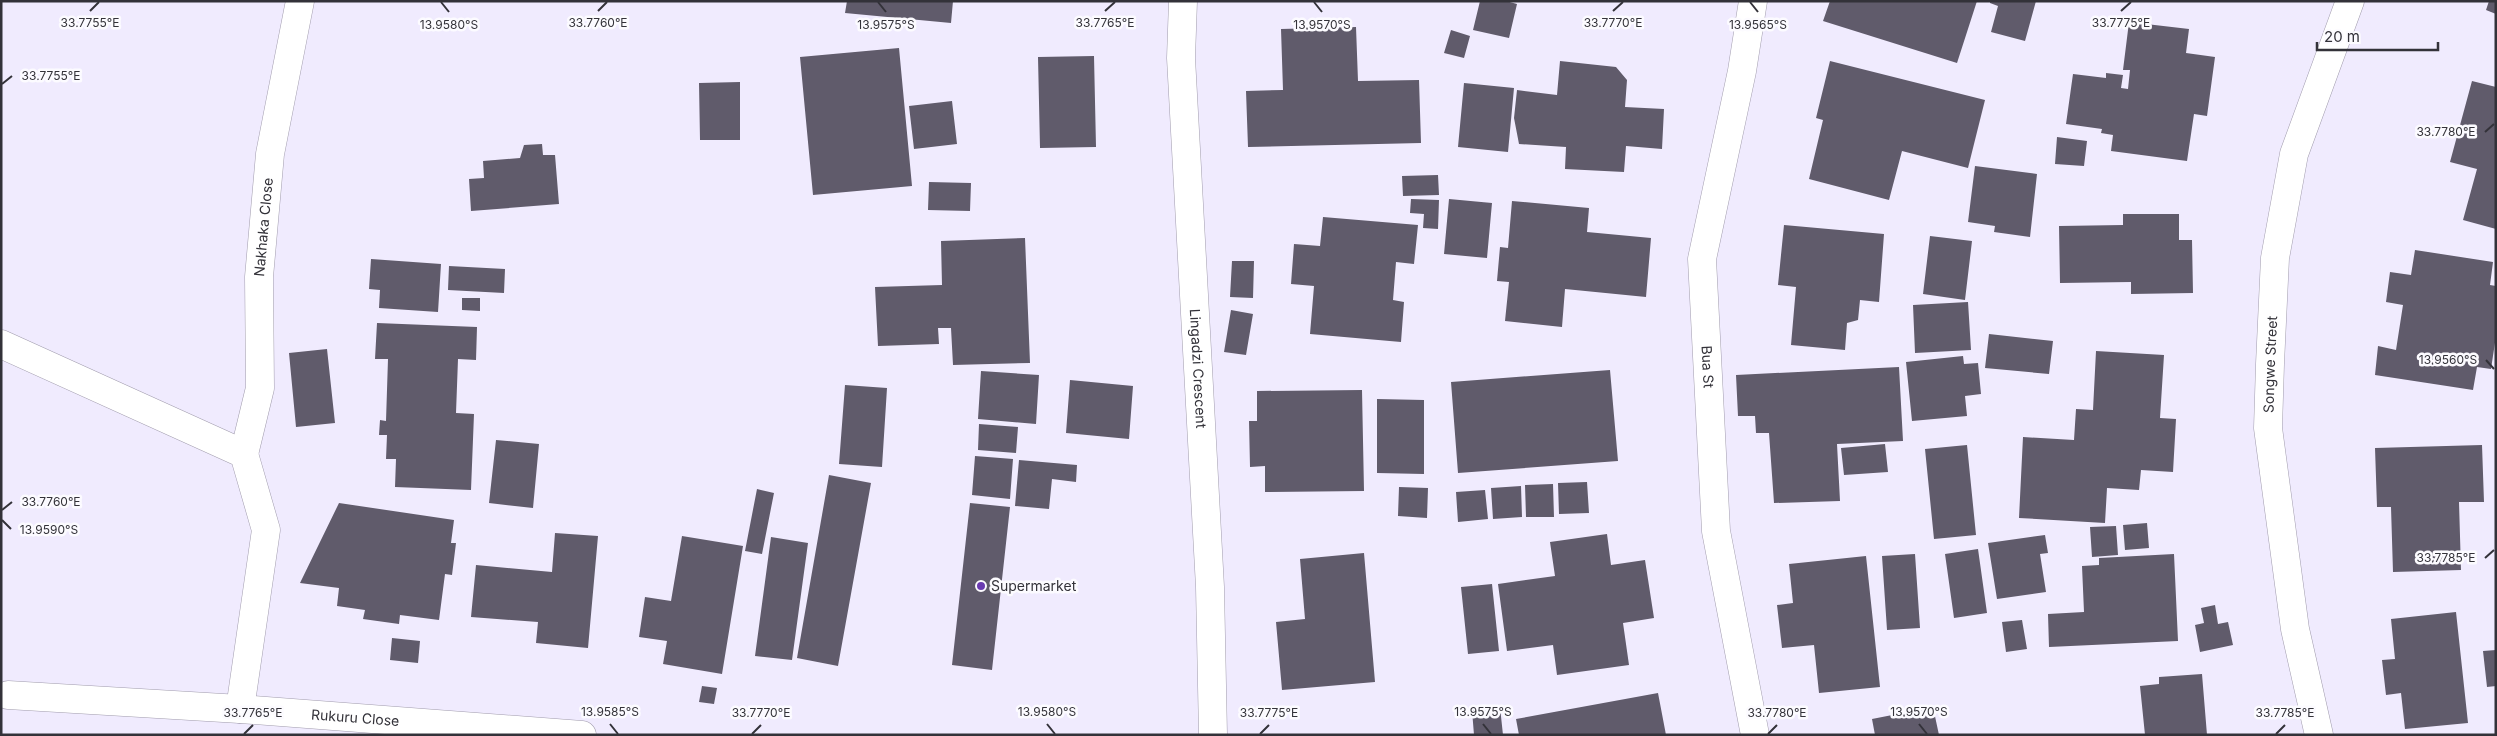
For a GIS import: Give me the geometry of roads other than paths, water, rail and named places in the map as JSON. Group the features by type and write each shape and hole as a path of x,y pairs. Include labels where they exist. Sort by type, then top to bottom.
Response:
{"street":[{"name":"Nakhaka Close","path":"244,454 260,388 259,277 270,154 300,1"},
{"name":"Lingadzi Crescent","path":"1183,1 1181,58 1210,587 1213,735"},
{"name":"Bua St","path":"1753,1 1742,70 1702,259 1716,531 1755,735"},
{"name":"Songwe Street","path":"2319,735 2295,629 2268,428 2274,258 2294,154 2350,1"},
{"path":"1,344 244,454 266,530 240,709"},
{"name":"Rukuru Close","path":"8,695 240,709 582,735"}],"place":[{"name":"Supermarket","path":"981,586"}]}
